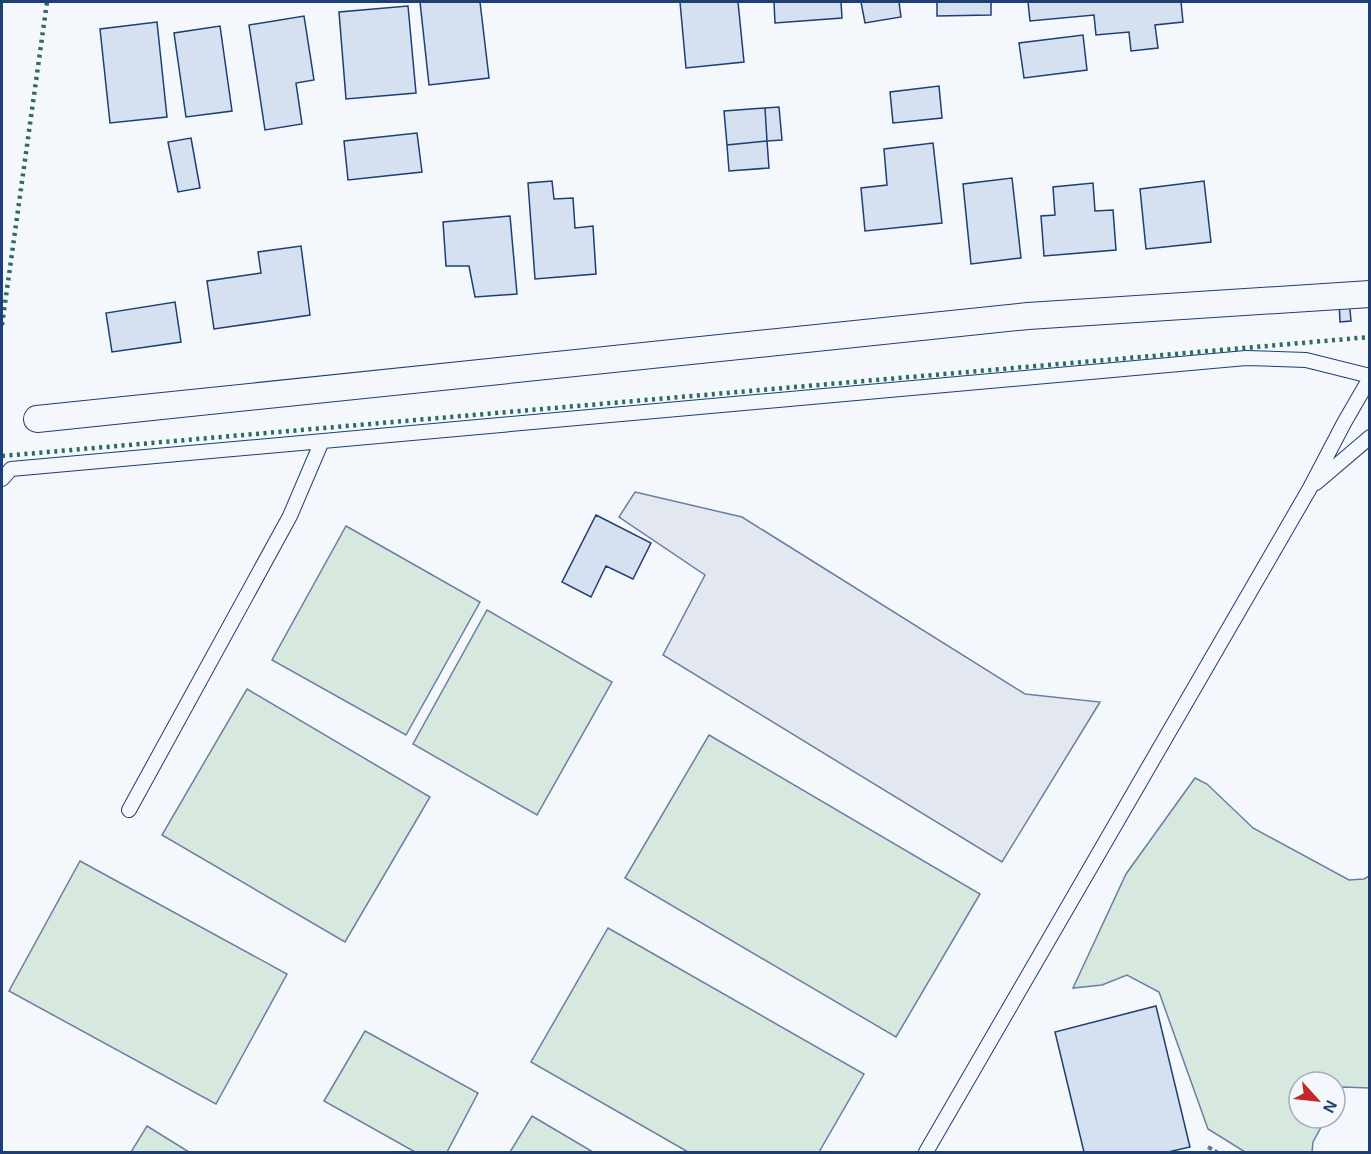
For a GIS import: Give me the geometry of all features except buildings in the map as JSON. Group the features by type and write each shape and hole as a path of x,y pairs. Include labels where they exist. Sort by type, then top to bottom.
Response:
{"street":[{"path":"37,419 1028,316 1370,294"}],"lane":[{"path":"2,479 11,469 1246,358 1306,360 1370,377 1310,488 926,1152"},
{"path":"1310,488 1370,437"},
{"path":"129,810 290,516 322,441"}],"path":[{"path":"1208,1147 1217,1152"}],"shaded area":[{"path":"635,492 742,517 1025,694 1100,702 1002,862 663,655 705,575 619,517"},
{"path":"346,526 480,602 406,735 272,660"},
{"path":"487,610 612,682 537,815 413,744"},
{"path":"247,689 430,797 345,942 162,835"},
{"path":"709,735 980,894 896,1037 625,878"},
{"path":"1195,778 1207,784 1253,828 1349,880 1364,879 1369,876 1369,1088 1347,1087 1347,1070 1287,1070 1287,1130 1320,1130 1313,1142 1312,1152 1245,1152 1208,1129 1159,992 1127,975 1102,985 1073,988 1126,874"},
{"path":"80,861 287,974 216,1104 9,991"},
{"path":"608,928 864,1074 819,1152 688,1152 531,1062"},
{"path":"365,1031 478,1093 447,1152 415,1152 324,1101"},
{"path":"532,1116 593,1152 510,1152"},
{"path":"147,1126 189,1152 131,1152"}],"hedge":[{"path":"2,325 47,2"},
{"path":"2,456 1370,337"}]}
